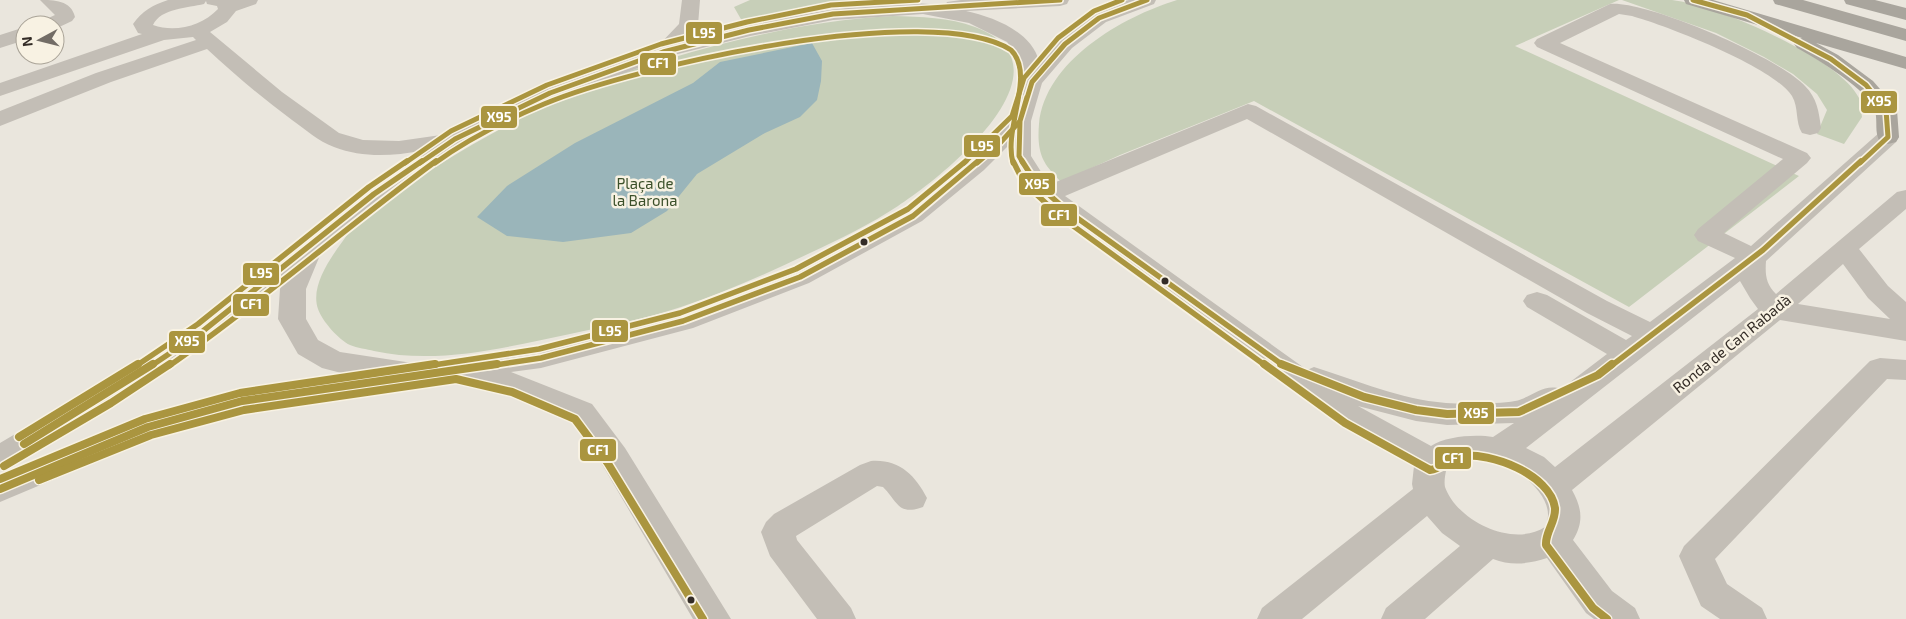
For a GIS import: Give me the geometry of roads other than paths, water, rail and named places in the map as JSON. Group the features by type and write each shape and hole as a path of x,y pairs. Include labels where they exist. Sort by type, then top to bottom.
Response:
{"highway":[{"path":"1693,0 1906,63"},
{"path":"1782,0 1906,35"},
{"path":"1853,0 1906,14"},
{"path":"1746,15 1831,59 1866,86 1886,110 1888,137"}],"street":[{"path":"49,0 64,12 65,15"},
{"path":"65,51 144,22 155,12 160,4 197,0"},
{"path":"0,119 202,35 224,16 221,4 249,0"},
{"path":"663,52 688,25 691,0"},
{"path":"0,458 140,373 203,331 374,194 455,139 550,93 663,52 749,30 833,14 1060,0"},
{"path":"1147,0 1099,18 1065,44 1032,82 1020,121 1019,156 1036,183 1066,210 1280,364 1431,478 1438,508 1451,522 1467,534 1487,544 1506,549 1525,550 1541,548 1554,541 1562,530 1566,517 1563,502 1554,486 1538,470 1518,458 1496,449 1476,446 1458,447 1443,453 1431,478 1276,619"},
{"path":"924,8 976,19 1014,38 1029,58 1032,82"},
{"path":"1753,257 1708,235 1799,158 1544,43 1617,8 1624,8 1653,17 1746,55 1773,70 1796,89 1808,106 1810,128"},
{"path":"144,22 145,29 162,34 202,35 265,91 328,136 351,145 378,149 409,147 455,139"},
{"path":"0,90 162,34"},
{"path":"0,42 15,37"},
{"path":"0,75 27,65"},
{"path":"1048,194 1248,111 1597,307 1652,334"},
{"path":"0,489 148,428 232,404 541,358 683,321 800,277 913,216 976,165 1020,121"},
{"path":"1496,449 1513,441 1753,257 1888,137"},
{"name":"Ronda de Can Rabadà","path":"1554,486 1776,310 1845,248 1906,197"},
{"path":"312,244 293,289 292,319 308,347 332,361 420,375"},
{"path":"1845,248 1878,292 1906,318"},
{"path":"1753,257 1751,278 1756,290 1776,310 1906,331"},
{"path":"1537,301 1627,353"},
{"path":"1280,364 1364,397 1416,410 1446,414 1519,412 1598,376"},
{"path":"1749,619 1714,595 1696,556 1880,368 1906,370"},
{"path":"456,370 515,384 581,412 614,457 713,619"},
{"path":"838,619 782,546 778,532 786,524 871,474 883,472 892,475 911,498"},
{"path":"1554,541 1601,613"},
{"path":"1399,619 1487,544"}],"water":[{"path":"812,43 822,61 821,81 817,100 800,117 765,133 697,174 667,211 631,233 563,242 507,236 477,217 507,186 575,143 693,83 720,62"}],"park label":[{"name":"Plaça de la Barona","path":"645,192"}]}
